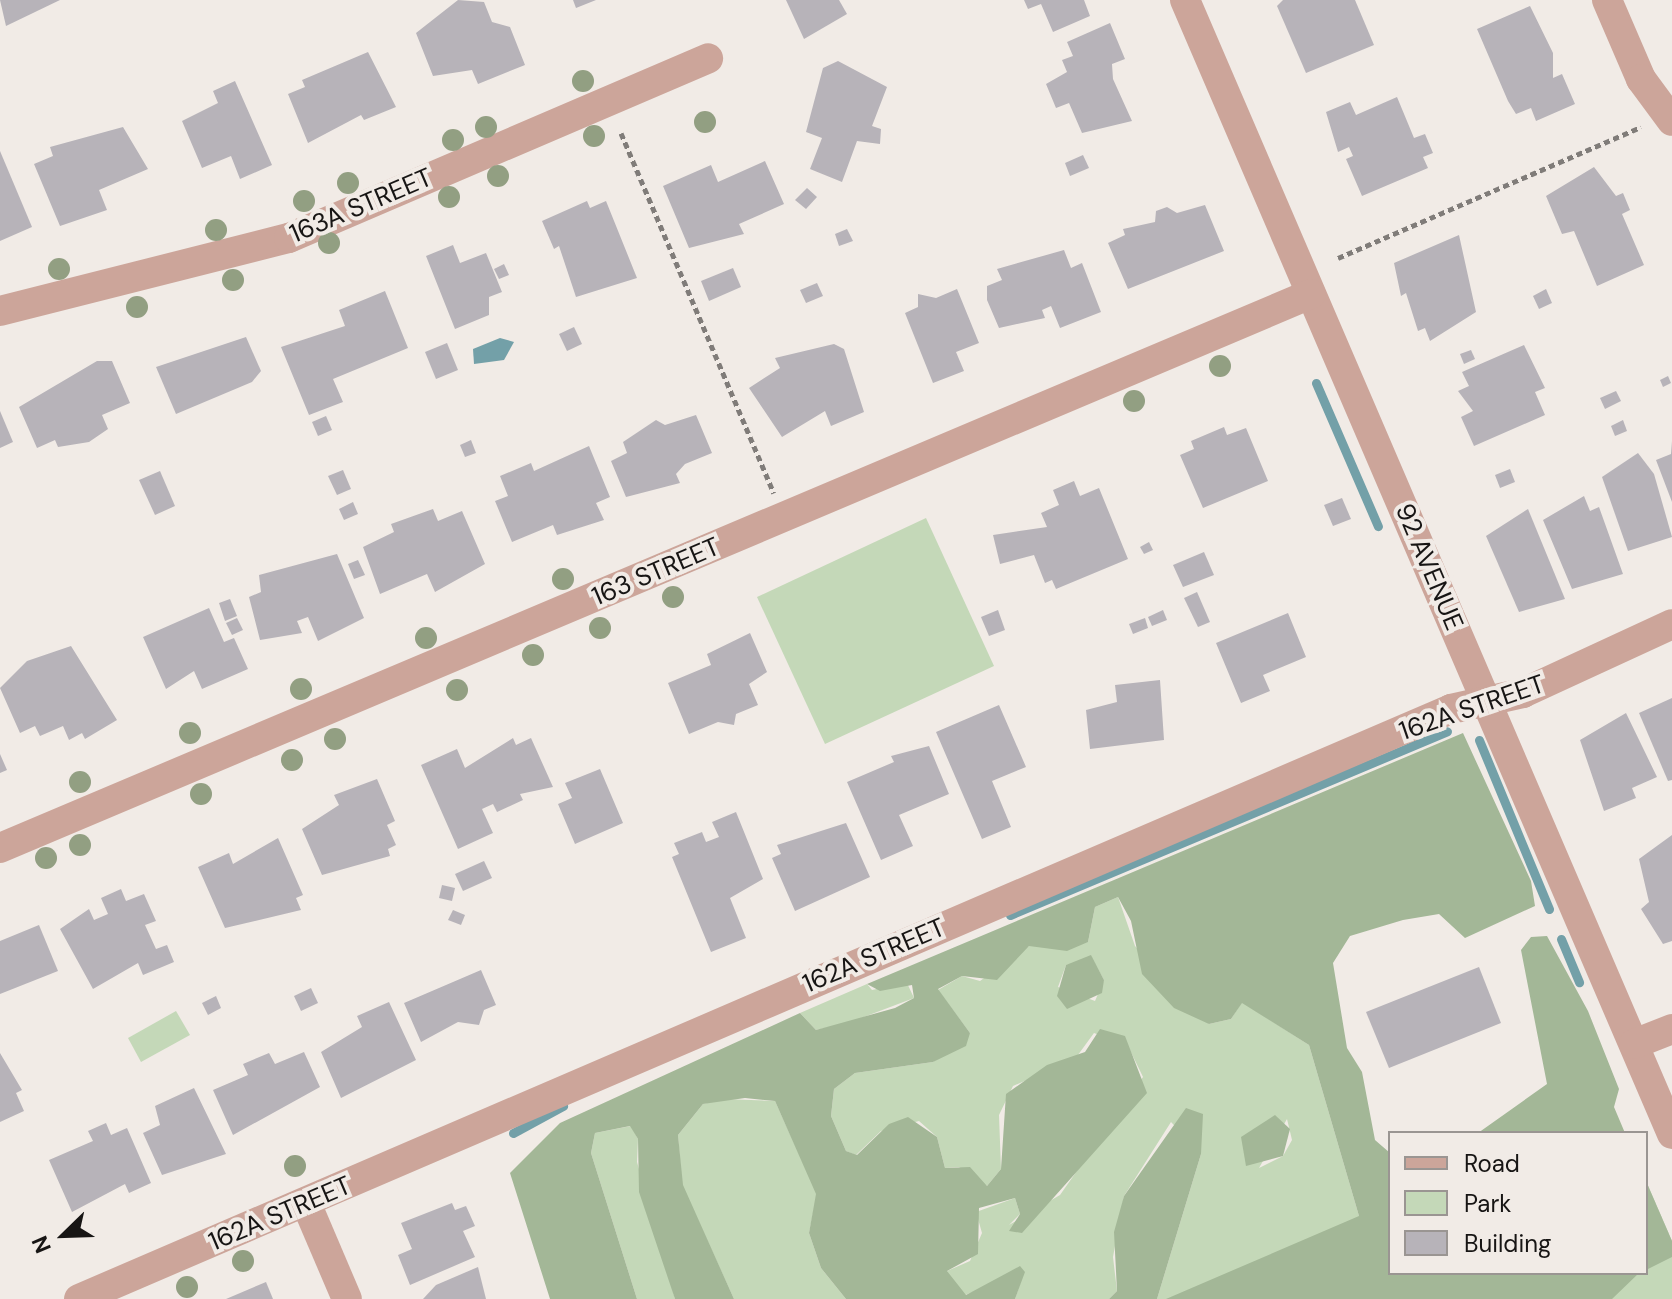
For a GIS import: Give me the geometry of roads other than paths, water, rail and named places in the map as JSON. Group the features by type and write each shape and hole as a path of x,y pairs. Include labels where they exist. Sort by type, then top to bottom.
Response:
{"street":[{"name":"92 AVENUE","path":"1185,0 1672,1134"},
{"path":"1607,0 1641,79 1672,121"},
{"name":"163A STREET","path":"0,311 289,238 708,58"},
{"name":"163 STREET","path":"0,848 1311,294"},
{"name":"162A STREET","path":"79,1299 1422,721 1487,701 1632,648 1672,624"},
{"path":"1634,1044 1672,1029"},
{"path":"306,1203 347,1299"}],"water":[{"path":"500,338 514,342 504,360 474,364 473,349"}],"waterway":[{"path":"1316,383 1378,526"},
{"path":"1010,915 1447,731"},
{"path":"1479,740 1549,909"},
{"path":"1561,939 1579,982"},
{"path":"513,1133 563,1106"}]}
